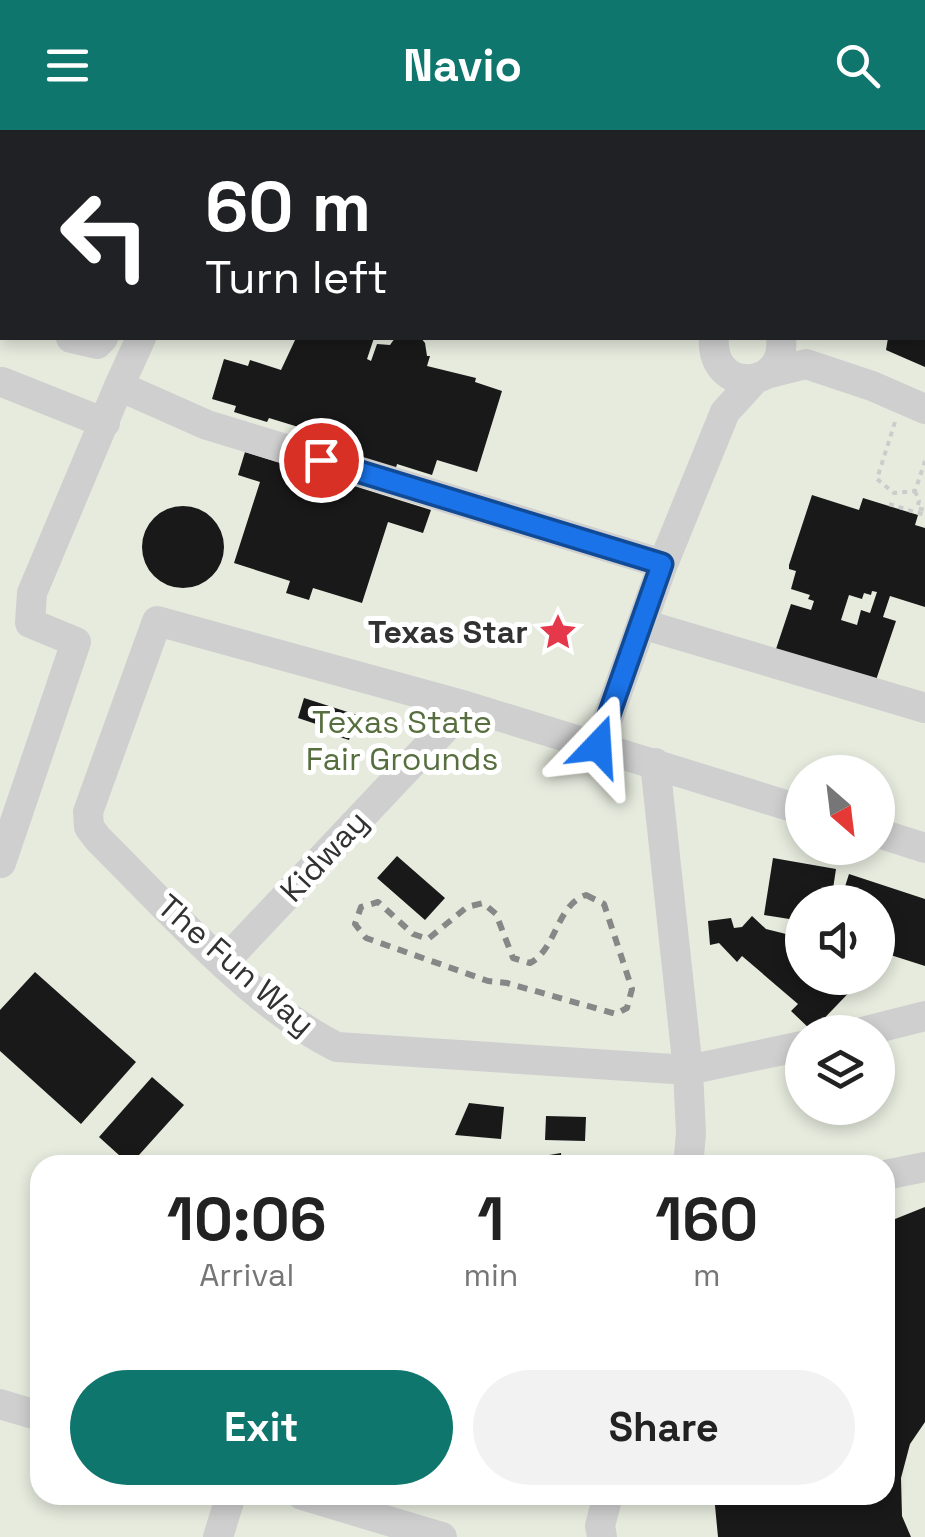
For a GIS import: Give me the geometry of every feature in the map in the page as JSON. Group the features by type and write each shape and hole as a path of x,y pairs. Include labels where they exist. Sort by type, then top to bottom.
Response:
{"street":[{"path":"0,863 76,642 30,623 32,594 140,340"},
{"path":"598,746 662,564 726,412 780,355 782,340"},
{"path":"784,340 806,364 914,404"},
{"path":"712,348 732,376 761,376 806,364"},
{"path":"712,348 726,412"},
{"path":"2,382 105,423"},
{"path":"120,386 207,425 662,564"},
{"name":"The Fun Way","path":"466,706 157,621 88,812 90,827 98,840 224,962 308,1033 337,1048 688,1070 785,1050"},
{"path":"642,624 925,708"},
{"path":"466,706 785,805"},
{"name":"Kidway","path":"224,962 466,706"},
{"path":"656,763 688,1070 689,1155"},
{"path":"895,839 925,848"},
{"path":"895,1024 925,1016"},
{"path":"895,1173 925,1167"},
{"path":"0,1404 30,1413"},
{"path":"218,1537 228,1505"},
{"path":"335,1505 442,1537"},
{"path":"602,1537 600,1526 605,1505"}],"path":[{"path":"914,404 877,479 894,492 915,491"},
{"path":"925,461 915,491 918,508 925,513"},
{"path":"894,492 889,505 925,513"}],"green space":[{"name":"Texas State Fair Grounds","path":"0,340 925,340 925,1537 0,1537"}],"building":[{"path":"295,340 373,340 367,359 371,361 377,344 423,340 430,356 427,366 476,378 475,382 502,391 477,472 437,460 432,475 397,464 394,475 357,463 362,449 354,444 269,418 267,422 234,412 236,406 212,399 224,359 248,366 250,360 281,370"},
{"path":"888,340 925,340 925,367 886,350"},
{"path":"245,452 431,510 423,533 388,522 362,603 313,588 309,600 286,593 290,581 234,563 260,482 238,475"},
{"path":"812,495 859,510 863,498 918,515 915,525 925,528 925,607 890,596 883,617 896,621 875,683 775,652 791,604 811,610 814,601 808,599 810,595 791,589 796,571 789,569","holes":["877,592 870,613 861,610 857,625 841,620 849,595 862,599 864,593"]},
{"path":"183,506 199,509 212,518 221,531 221,563 212,576 199,585 183,588 167,585 154,576 145,563 142,547 145,531 154,518 167,509"},
{"path":"304,698 357,715 349,740 298,718"},
{"path":"397,856 445,898 425,920 377,878"},
{"path":"773,858 785,860 785,865 836,869 834,885 785,885 785,918 764,915"},
{"path":"849,874 882,885 845,885"},
{"path":"895,889 925,899 925,966 895,956"},
{"path":"752,916 766,929 785,934 785,993 742,956 737,962 719,943 710,945 708,921 731,918 734,928 742,927"},
{"path":"35,972 136,1062 81,1124 0,1051 0,1010"},
{"path":"788,995 847,995 827,1015 795,1015 791,1011 798,1004"},
{"path":"152,1077 184,1105 139,1155 119,1155 99,1137"},
{"path":"469,1103 504,1107 501,1139 455,1135"},
{"path":"546,1116 586,1117 585,1141 545,1140"},
{"path":"925,1207 925,1422 910,1444 901,1478 902,1516 911,1537 718,1537 715,1505 895,1505 895,1219"}],"railway":[{"path":"586,895 604,904 632,989 627,1008 616,1014 488,981 366,938 355,924 361,907 378,902 413,934 428,939 467,907 483,903 496,914 513,958 530,963 546,948 568,908 586,895"}],"place":[{"name":"Texas Star","path":"558,632"}],"route":[{"path":"321,460 662,564 598,746"}]}
